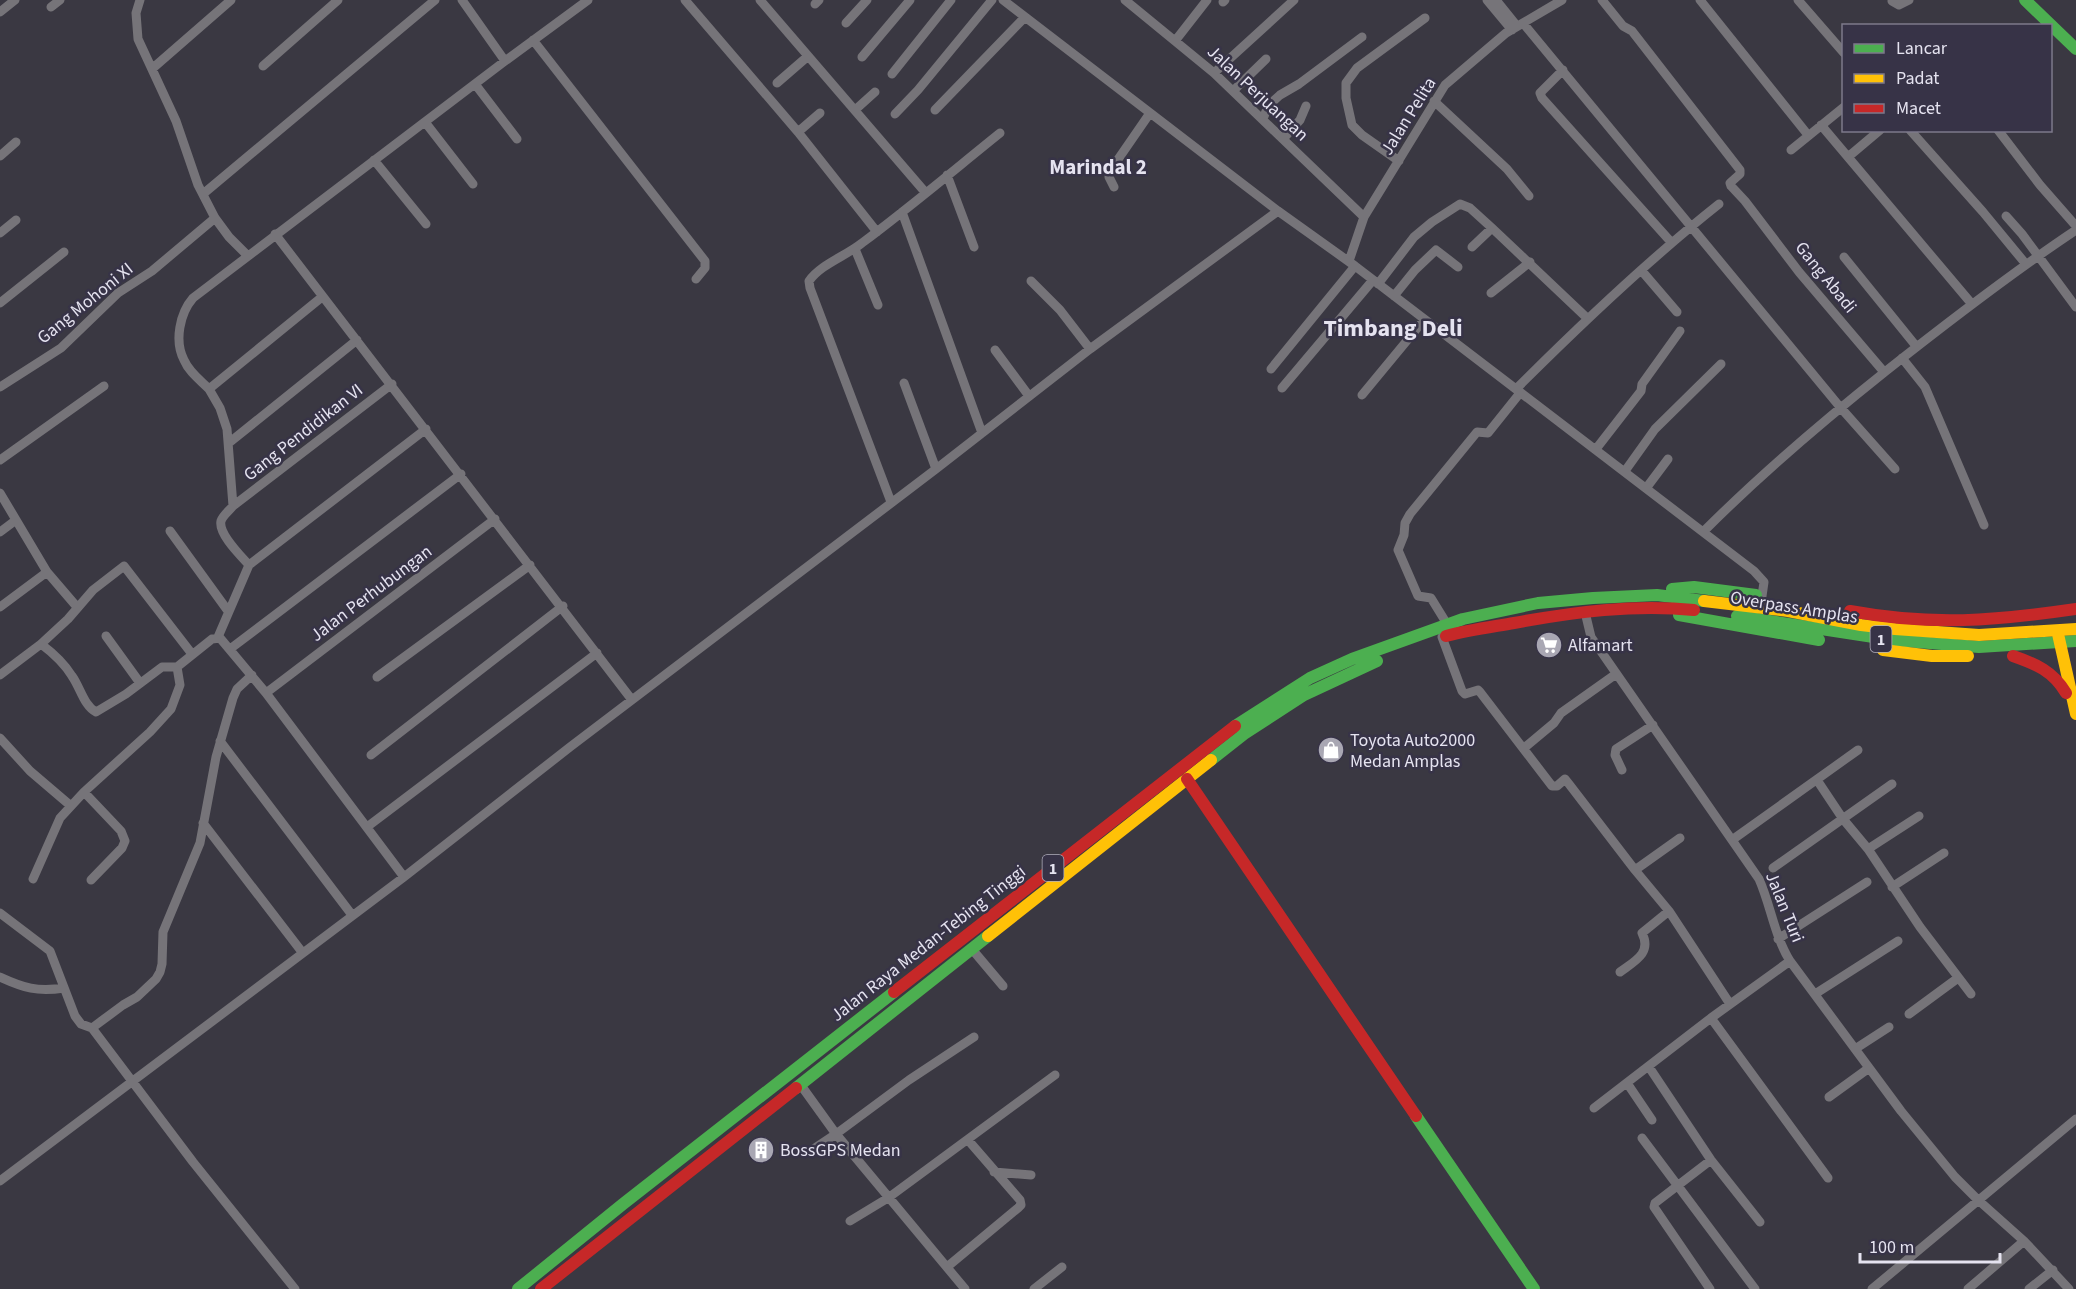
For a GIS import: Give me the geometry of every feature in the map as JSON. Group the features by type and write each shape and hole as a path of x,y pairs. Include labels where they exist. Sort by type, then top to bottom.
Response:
{"main road":[{"path":"2025,0 2050,24"},
{"path":"2052,26 2076,49"},
{"path":"1657,595 1680,587 1694,587 1858,613 1969,622 2071,610 2075,712"},
{"name":"Jalan Raya Medan-Tebing Tinggi","path":"518,1289 614,1211 1230,729 1310,678 1352,659 1463,619 1538,603 1657,595"},
{"name":"Overpass Amplas","path":"1657,595 1688,604 1859,636 1979,646 2073,649"},
{"name":"Overpass Amplas","path":"1650,608 1688,604 1788,611 1861,625 1979,635 2076,629"},
{"path":"1650,608 1704,621 1932,656 2013,656 2073,649"},
{"name":"Jalan Raya Medan-Tebing Tinggi","path":"541,1289 1244,734 1304,695 1397,652 1466,630 1585,612 1650,608"},
{"path":"2052,613 2073,649"},
{"path":"2013,656 2055,674 2075,712"},
{"path":"1187,779 1534,1289"}],"street":[{"path":"0,12 15,0"},
{"path":"51,8 60,0"},
{"path":"140,0 136,13 138,39 177,121 203,194 215,218 229,237 247,255"},
{"path":"153,68 231,0"},
{"path":"263,66 338,0"},
{"path":"203,194 435,0"},
{"path":"462,0 505,61"},
{"path":"249,565 226,538 220,526 223,516 233,506 230,442 225,420 209,389 184,362 179,337 187,305 247,255 588,0"},
{"path":"685,0 798,132 877,232"},
{"path":"760,0 925,192"},
{"path":"846,23 867,0"},
{"path":"862,57 910,0"},
{"path":"892,74 951,0"},
{"path":"895,114 918,90 992,0"},
{"path":"1003,0 1278,212 1352,263 1754,570 1764,582 1762,596"},
{"name":"Jalan Perjuangan","path":"1125,0 1214,73 1364,217"},
{"path":"1175,41 1207,0"},
{"path":"1214,73 1294,0"},
{"path":"1487,0 1563,70 1690,227 1895,470"},
{"path":"1496,0 1517,26"},
{"name":"Jalan Pelita","path":"1352,263 1364,217 1434,101 1455,75 1517,26 1562,0"},
{"name":"Gang Abadi","path":"1602,0 1623,26 1632,31 1740,170 1740,174 1730,185 1745,201 1799,272 1884,372"},
{"path":"1700,0 1808,135"},
{"path":"1798,0 1842,51"},
{"path":"1892,1 1899,5 1910,0"},
{"path":"935,110 1025,17"},
{"path":"1399,161 1362,135 1352,125 1346,98 1346,83 1357,68 1425,18"},
{"path":"1263,119 1268,106 1280,95 1299,84 1362,37"},
{"path":"533,40 700,254 706,264 696,279"},
{"path":"777,82 807,57"},
{"path":"1233,91 1266,59"},
{"path":"1563,70 1542,89 1540,93 1542,98 1671,242"},
{"path":"475,84 517,139"},
{"path":"855,110 875,92"},
{"path":"1434,101 1510,172 1528,196"},
{"path":"1284,138 1300,120 1306,106"},
{"path":"1791,150 1842,109"},
{"path":"798,132 820,113"},
{"path":"1114,187 1109,177 1110,171 1150,113"},
{"path":"425,122 473,184"},
{"path":"1821,125 1971,303"},
{"path":"1848,157 1878,132"},
{"path":"1912,132 2025,263"},
{"path":"1704,531 1759,477 1840,407 1971,303 2076,228 2000,132"},
{"path":"891,502 809,284 817,272 855,249 1000,133"},
{"path":"0,156 16,142"},
{"path":"374,160 426,224"},
{"path":"947,175 974,247"},
{"path":"1282,388 1414,237 1460,204 1470,208 1530,261 1587,318"},
{"path":"1447,624 1431,598 1418,596 1403,566 1398,550 1404,536 1405,523 1410,514 1474,434 1479,430 1488,433 1518,391 1587,318 1671,242 1719,204"},
{"path":"902,212 982,433"},
{"path":"0,1181 404,877 1089,349 1278,212"},
{"path":"2006,216 2076,307"},
{"name":"Gang Mohoni XI","path":"0,387 61,348 118,293 152,270 215,218"},
{"path":"0,233 16,220"},
{"path":"1472,247 1492,228"},
{"path":"275,234 633,700"},
{"path":"855,249 878,305"},
{"path":"1394,296 1415,270 1436,250 1458,267"},
{"path":"0,303 64,252"},
{"path":"1844,256 1916,346"},
{"path":"1491,293 1530,261"},
{"path":"1271,369 1352,263"},
{"path":"1641,270 1677,312"},
{"path":"1031,281 1060,310 1089,349"},
{"path":"209,389 322,297"},
{"path":"1362,395 1424,320"},
{"path":"1596,448 1641,391 1642,384 1680,331"},
{"path":"230,442 357,340"},
{"path":"995,350 1029,396"},
{"path":"1902,358 1925,387 1984,525"},
{"path":"1625,471 1655,429 1721,364"},
{"path":"904,383 936,469"},
{"name":"Gang Pendidikan VI","path":"233,506 392,384"},
{"path":"0,460 104,386"},
{"path":"218,637 249,565 426,429"},
{"path":"1647,487 1668,459"},
{"path":"230,649 461,474"},
{"path":"0,493 47,572 77,607"},
{"name":"Jalan Perhubungan","path":"266,693 495,519"},
{"path":"0,532 16,520"},
{"path":"170,531 228,610"},
{"path":"377,677 530,565"},
{"path":"0,675 41,644 68,619 93,590 124,566 192,654"},
{"path":"0,607 47,572"},
{"path":"371,755 562,606"},
{"name":"Jalan Turi","path":"1585,612 1591,637 1759,879 1766,894 1778,939 1790,961 1936,1155 1977,1199 2053,1270 2069,1289"},
{"path":"106,636 140,682"},
{"path":"218,637 266,693 404,877"},
{"path":"41,644 67,669 85,700 95,712 126,694 162,667 177,667 212,639 218,637"},
{"path":"1442,637 1461,691 1465,694 1478,690 1480,692 1552,786 1557,786 1565,779 1669,911 1730,1004"},
{"path":"367,827 597,653"},
{"path":"33,879 60,818 171,709 180,685 177,667"},
{"path":"1524,748 1554,723 1561,713 1616,674"},
{"path":"92,1028 137,997 156,979 162,964 163,932 200,843 220,741 233,698 237,690 252,675"},
{"path":"1622,770 1615,755 1616,750 1653,725"},
{"path":"0,738 30,771 71,806"},
{"path":"220,741 352,915"},
{"path":"1732,840 1858,750"},
{"path":"1817,780 1971,994"},
{"path":"1773,868 1892,784"},
{"path":"84,792 121,831 125,841 122,848 91,880"},
{"path":"1868,849 1919,816"},
{"path":"203,823 302,952"},
{"path":"1635,870 1680,838"},
{"path":"1892,886 1944,853"},
{"path":"1778,939 1868,882"},
{"path":"1620,972 1641,957 1644,952 1646,940 1642,933 1669,911"},
{"path":"0,914 50,951 77,1020 84,1026 92,1028 193,1162 295,1289"},
{"path":"1815,994 1899,941"},
{"path":"971,948 1003,986"},
{"path":"1594,1108 1790,961"},
{"path":"0,977 35,990 64,988"},
{"path":"1909,1014 1958,978"},
{"path":"1711,1018 1828,1178"},
{"path":"1855,1049 1889,1027"},
{"path":"809,1152 909,1080 974,1037"},
{"path":"1649,1067 1711,1160 1760,1222"},
{"path":"1829,1097 1869,1068"},
{"path":"850,1221 888,1198 1055,1075"},
{"path":"1627,1083 1652,1120"},
{"path":"800,1084 836,1134 964,1289"},
{"path":"1872,1289 1977,1199 2076,1119"},
{"path":"1642,1138 1755,1289"},
{"path":"947,1268 1020,1206 1020,1200 968,1140"},
{"path":"1710,1289 1654,1207 1655,1203 1711,1160"},
{"path":"994,1172 1031,1175"},
{"path":"1968,1289 2024,1241"},
{"path":"1034,1289 1062,1267"},
{"path":"2029,1289 2053,1270"}],"traffic: fast":[{"path":"2025,0 2050,24"},
{"path":"2052,26 2076,49"},
{"path":"1672,589 1694,587 1756,595"},
{"path":"1235,726 1310,678 1352,659 1463,619 1538,603 1593,598 1657,595 1704,601"},
{"path":"1679,615 1819,640"},
{"path":"1737,616 1893,640 1979,647 2076,641"},
{"path":"1211,760 1244,734 1304,695 1377,661"},
{"path":"796,1088 988,936"},
{"path":"518,1289 894,992"},
{"path":"1416,1116 1534,1289"}],"traffic: slow":[{"path":"1704,601 1788,611 1895,629 1979,635 2076,629"},
{"path":"2058,634 2076,714"},
{"path":"1883,650 1932,656 1968,656"},
{"path":"988,936 1211,760"}],"traffic: jam":[{"path":"1446,636 1582,612 1649,608 1694,610"},
{"path":"1850,611 1908,619 1963,620 2076,609"},
{"path":"2013,656 2043,669 2061,685 2066,693"},
{"path":"894,992 1235,726"},
{"path":"1187,779 1416,1116"},
{"path":"541,1289 796,1088"}],"place":[{"name":"Alfamart","path":"1549,645"},
{"name":"Toyota Auto2000 Medan Amplas","path":"1331,750"},
{"name":"BossGPS Medan","path":"761,1150"}],"district":[{"name":"Marindal 2","path":"1098,167"},
{"name":"Timbang Deli","path":"1393,328"}]}
